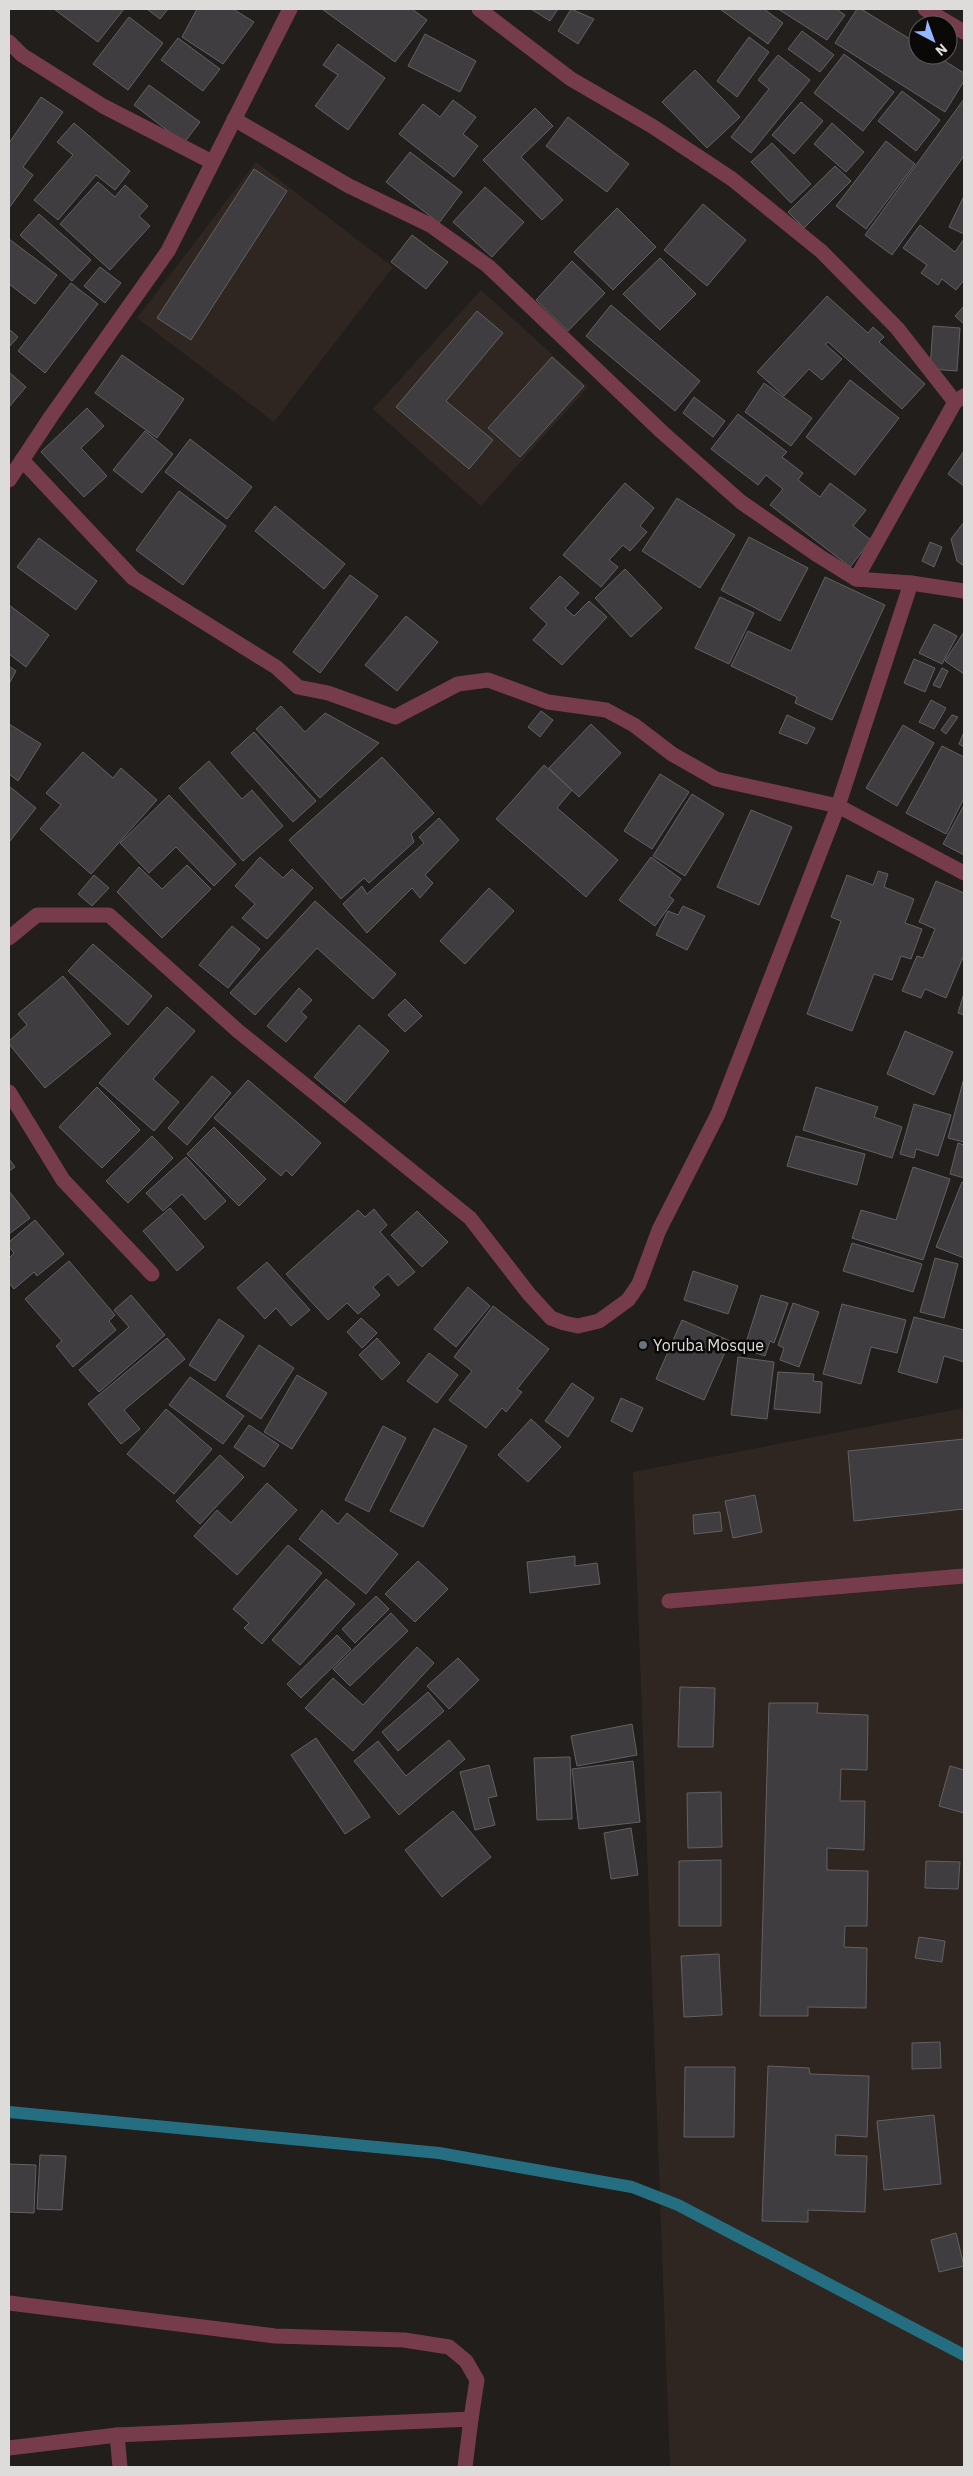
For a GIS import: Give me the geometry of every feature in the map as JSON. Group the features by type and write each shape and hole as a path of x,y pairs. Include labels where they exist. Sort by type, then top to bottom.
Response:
{"street":[{"path":"9,480 168,251 290,9"},
{"path":"479,9 571,78 652,126 732,180 821,251 897,328 959,399 856,579"},
{"path":"925,9 964,32"},
{"path":"9,42 22,55 103,106 212,162"},
{"path":"234,119 349,186 430,225 488,266 662,432 741,502 856,579 911,583 964,591"},
{"path":"22,460 133,578 276,667 298,688 328,692 395,717 458,684 488,680 548,702 606,710 634,726 672,754 716,778 838,806 964,873"},
{"path":"9,938 37,915 109,915 238,1031 470,1218 529,1294 551,1318 564,1324 578,1326 599,1321 628,1300 639,1284 659,1230 718,1114 838,806 911,583"},
{"path":"9,1092 63,1180 152,1274"},
{"path":"670,1601 964,1576"},
{"path":"9,2303 275,2336 404,2340 449,2347 466,2361 477,2380 465,2467"},
{"path":"9,2448 117,2435 471,2419"},
{"path":"117,2435 120,2467"}],"shaded area":[{"path":"256,162 393,267 274,422 137,318"},
{"path":"481,290 588,387 481,506 373,409"},
{"path":"964,1408 964,2467 670,2467 633,1472"}],"building":[{"path":"54,9 124,9 98,42"},
{"path":"147,9 168,9 160,19"},
{"path":"197,9 233,9 254,22 223,64 182,37"},
{"path":"322,9 412,9 427,20 395,62"},
{"path":"531,9 558,9 550,21"},
{"path":"571,9 594,19 578,44 558,31"},
{"path":"720,9 764,9 783,23 768,44"},
{"path":"778,9 836,9 845,15 827,40"},
{"path":"857,9 861,9 908,38 908,65 951,65 964,73 964,81 945,112 835,43"},
{"path":"129,17 163,43 128,90 93,64"},
{"path":"802,31 834,55 820,72 788,49"},
{"path":"425,34 476,61 460,92 408,66"},
{"path":"749,37 769,52 737,97 717,81"},
{"path":"178,38 220,69 203,91 161,60"},
{"path":"338,44 385,78 348,130 315,106 338,75 323,65"},
{"path":"844,54 894,92 863,131 814,93"},
{"path":"778,55 810,80 751,153 731,137 769,89 758,80"},
{"path":"695,70 740,117 707,148 662,102"},
{"path":"149,85 200,122 184,143 134,105"},
{"path":"902,91 940,120 916,151 878,121"},
{"path":"41,97 63,112 23,167 33,175 9,208 9,143"},
{"path":"964,99 964,156 892,255 865,235"},
{"path":"453,100 476,117 463,134 478,146 454,177 399,134 423,104 440,117"},
{"path":"801,102 823,121 794,154 772,135"},
{"path":"535,108 553,126 521,157 563,200 542,220 483,160"},
{"path":"568,117 629,164 607,192 546,146"},
{"path":"74,123 130,171 115,190 96,175 58,220 34,200 73,155 57,142"},
{"path":"832,123 864,152 846,172 814,144"},
{"path":"886,141 915,164 866,229 836,206"},
{"path":"772,143 811,184 791,203 751,162"},
{"path":"410,152 462,192 439,223 386,182"},
{"path":"835,166 851,181 804,228 788,212"},
{"path":"254,169 287,191 191,340 157,318"},
{"path":"98,182 115,197 125,185 148,206 139,216 150,226 110,270 60,224"},
{"path":"485,187 524,222 492,257 453,222"},
{"path":"964,196 964,234 949,227"},
{"path":"703,204 746,240 707,286 664,250"},
{"path":"617,208 656,247 613,290 574,252"},
{"path":"39,214 91,260 72,281 20,235"},
{"path":"920,225 955,252 964,239 964,280 956,290 942,279 938,285 921,273 927,265 903,248"},
{"path":"412,235 448,262 426,289 391,262"},
{"path":"9,239 57,275 35,304 9,284"},
{"path":"660,258 696,294 660,330 623,294"},
{"path":"572,261 605,293 568,331 536,300"},
{"path":"100,267 121,283 105,303 84,286"},
{"path":"71,283 98,304 45,373 18,351"},
{"path":"827,296 868,333 873,327 884,337 879,342 925,384 902,409 828,342 825,344 842,359 822,380 809,369 784,396 757,372"},
{"path":"611,305 700,381 675,411 586,336"},
{"path":"964,306 964,324 955,316"},
{"path":"477,311 503,333 446,401 493,440 469,469 396,407"},
{"path":"933,326 960,328 957,371 930,369"},
{"path":"9,329 18,337 9,347"},
{"path":"122,355 184,399 157,438 95,393"},
{"path":"552,357 584,386 520,457 488,428"},
{"path":"9,372 26,387 9,407"},
{"path":"850,380 899,418 855,475 806,437"},
{"path":"764,383 812,418 791,446 745,412"},
{"path":"694,397 725,421 713,437 683,413"},
{"path":"87,408 104,426 81,448 107,476 84,497 41,452"},
{"path":"738,414 787,452 782,457 803,473 798,480 820,497 830,483 866,510 853,526 871,540 850,567 770,505 783,489 766,475 758,485 711,449"},
{"path":"145,431 173,454 142,493 113,470"},
{"path":"190,439 252,487 227,519 165,472"},
{"path":"964,451 964,486 948,474"},
{"path":"625,483 654,508 640,526 647,532 630,551 623,545 609,560 618,567 601,587 563,555"},
{"path":"179,491 226,526 183,585 136,550"},
{"path":"677,498 735,535 700,588 642,551"},
{"path":"275,506 345,564 324,589 255,531"},
{"path":"964,522 964,566 957,561 951,539"},
{"path":"749,537 808,568 780,621 721,590"},
{"path":"39,538 97,581 76,610 17,567"},
{"path":"930,542 942,547 934,567 922,561"},
{"path":"625,569 662,608 631,637 595,598"},
{"path":"350,575 378,596 320,673 293,652"},
{"path":"560,576 579,593 565,608 574,616 589,601 607,617 562,665 533,640 547,624 530,608"},
{"path":"825,577 885,605 832,720 795,703 797,697 731,666 748,631 791,651"},
{"path":"720,597 754,613 729,664 695,648"},
{"path":"9,605 49,635 26,667 9,654"},
{"path":"406,616 438,642 397,691 365,665"},
{"path":"934,624 957,636 942,664 919,653"},
{"path":"964,632 964,674 945,661"},
{"path":"914,659 935,668 925,692 904,683"},
{"path":"9,666 16,671 9,684"},
{"path":"942,668 948,671 940,688 933,685"},
{"path":"931,700 946,708 934,729 919,722"},
{"path":"281,706 305,732 325,713 379,743 320,798 256,729"},
{"path":"541,711 553,720 540,737 528,727"},
{"path":"787,715 815,728 807,744 779,733"},
{"path":"952,715 958,717 946,734 941,730"},
{"path":"9,724 41,744 18,781 9,774"},
{"path":"591,724 621,753 579,797 549,768"},
{"path":"903,725 934,743 897,806 866,788"},
{"path":"254,732 316,801 293,822 231,753"},
{"path":"964,732 964,747 959,744"},
{"path":"942,746 964,757 964,798 946,834 906,813"},
{"path":"83,752 113,778 121,768 157,800 91,874 40,829 61,805 46,793"},
{"path":"382,757 434,813 411,834 414,842 369,883 364,878 341,899 289,840"},
{"path":"209,761 242,799 252,790 283,826 243,861 179,788"},
{"path":"544,765 572,790 557,808 618,860 586,897 496,819"},
{"path":"660,774 689,792 652,849 624,831"},
{"path":"9,786 36,808 10,841 9,841"},
{"path":"692,794 724,814 685,876 653,856"},
{"path":"169,795 236,864 214,886 176,847 149,873 120,843"},
{"path":"964,805 964,855 943,844"},
{"path":"751,810 792,827 759,905 717,887"},
{"path":"439,818 459,840 425,875 433,883 420,898 412,888 367,933 343,904 362,886 367,894 424,843 419,837"},
{"path":"260,857 283,878 292,869 313,888 267,939 242,918 255,904 235,886"},
{"path":"651,857 681,879 669,896 674,900 655,926 619,900"},
{"path":"187,865 211,889 162,938 117,892 139,867 162,889"},
{"path":"878,871 888,874 884,887 914,899 905,923 922,929 911,959 901,956 892,980 874,974 852,1031 807,1014 841,921 831,917 847,875 873,885"},
{"path":"94,875 109,888 92,906 78,894"},
{"path":"936,881 964,893 964,955 946,998 925,989 921,998 902,991 917,956 923,958 935,929 919,922"},
{"path":"489,888 514,911 465,964 440,941"},
{"path":"315,901 396,974 373,999 317,948 255,1015 230,993"},
{"path":"683,906 705,916 687,950 656,935 668,911 678,915"},
{"path":"232,926 260,949 228,988 199,965"},
{"path":"93,944 152,996 128,1025 68,971"},
{"path":"63,976 111,1034 45,1088 9,1044 9,1041 27,1025 18,1014"},
{"path":"299,988 312,1000 301,1012 307,1017 286,1042 267,1026"},
{"path":"964,993 964,1015 958,1013"},
{"path":"405,999 422,1016 405,1032 388,1015"},
{"path":"167,1007 195,1031 153,1079 179,1102 154,1131 99,1083"},
{"path":"359,1025 389,1051 345,1103 314,1077"},
{"path":"905,1031 953,1052 934,1095 887,1074"},
{"path":"212,1076 231,1093 187,1145 168,1128"},
{"path":"964,1078 964,1142 948,1138"},
{"path":"248,1080 321,1143 292,1176 286,1170 281,1176 214,1118"},
{"path":"97,1087 140,1130 102,1168 59,1127"},
{"path":"816,1087 878,1107 874,1117 902,1127 892,1158 803,1130"},
{"path":"914,1104 951,1115 938,1156 916,1149 914,1158 900,1154"},
{"path":"214,1127 266,1179 239,1206 187,1154"},
{"path":"152,1136 173,1158 128,1203 106,1181"},
{"path":"796,1136 865,1154 857,1185 787,1166"},
{"path":"958,1143 964,1145 964,1178 950,1174"},
{"path":"186,1157 226,1201 205,1220 182,1194 163,1211 146,1193"},
{"path":"9,1159 15,1167 9,1171"},
{"path":"913,1167 950,1179 923,1260 852,1238 861,1210 896,1220"},
{"path":"962,1182 964,1183 964,1258 936,1247"},
{"path":"9,1191 30,1218 9,1234"},
{"path":"170,1208 204,1247 177,1271 143,1231"},
{"path":"374,1209 387,1225 380,1232 415,1272 398,1286 388,1274 373,1287 380,1295 358,1314 347,1303 328,1320 286,1274 358,1210 365,1217"},
{"path":"417,1211 448,1242 422,1267 391,1235"},
{"path":"35,1220 64,1254 37,1276 34,1272 14,1289 9,1283 9,1258 14,1253 9,1247 9,1242"},
{"path":"852,1243 922,1264 913,1292 843,1271"},
{"path":"935,1258 958,1264 944,1318 920,1312"},
{"path":"69,1261 115,1315 109,1321 116,1330 73,1367 56,1346 62,1341 25,1299"},
{"path":"267,1262 310,1310 291,1326 276,1308 265,1319 237,1288"},
{"path":"693,1271 738,1286 728,1314 684,1300"},
{"path":"468,1287 490,1306 456,1347 434,1329"},
{"path":"131,1295 165,1335 99,1392 79,1370 129,1327 114,1310"},
{"path":"761,1295 788,1303 774,1343 770,1341 765,1356 744,1349"},
{"path":"793,1303 819,1312 799,1367 780,1360 784,1348 778,1345"},
{"path":"842,1304 906,1320 897,1353 871,1347 861,1384 823,1374"},
{"path":"493,1306 549,1349 517,1389 522,1392 506,1412 502,1408 486,1428 449,1400 472,1371 454,1357"},
{"path":"914,1317 964,1330 964,1362 944,1356 937,1383 898,1372"},
{"path":"361,1318 377,1333 362,1348 347,1332"},
{"path":"219,1319 244,1336 215,1381 189,1365"},
{"path":"682,1320 730,1341 704,1400 656,1379"},
{"path":"167,1338 185,1359 124,1410 140,1429 121,1444 88,1404"},
{"path":"377,1338 400,1363 382,1380 359,1355"},
{"path":"259,1345 294,1368 261,1419 226,1396"},
{"path":"429,1353 458,1375 437,1403 407,1381"},
{"path":"738,1357 774,1362 767,1419 731,1415"},
{"path":"778,1372 814,1374 813,1381 822,1382 820,1413 774,1409"},
{"path":"297,1375 327,1393 292,1449 264,1432"},
{"path":"190,1377 244,1416 223,1444 169,1405"},
{"path":"572,1383 594,1398 568,1437 545,1421"},
{"path":"621,1398 643,1408 632,1432 611,1421"},
{"path":"166,1409 212,1449 174,1494 127,1454"},
{"path":"531,1419 561,1447 528,1482 498,1455"},
{"path":"249,1425 279,1445 264,1467 234,1447"},
{"path":"383,1426 406,1438 369,1512 345,1500"},
{"path":"434,1428 467,1446 423,1527 390,1511"},
{"path":"964,1439 964,1509 854,1521 848,1451"},
{"path":"220,1455 244,1477 200,1524 176,1501"},
{"path":"267,1483 297,1510 237,1575 194,1536 217,1510 231,1523"},
{"path":"755,1495 762,1532 733,1538 725,1501"},
{"path":"322,1510 338,1524 347,1513 398,1554 366,1594 299,1539"},
{"path":"720,1512 722,1531 694,1534 693,1515"},
{"path":"288,1545 322,1573 262,1644 244,1628 249,1623 233,1609"},
{"path":"575,1556 575,1566 597,1563 600,1584 530,1593 527,1562"},
{"path":"418,1561 448,1589 415,1622 385,1594"},
{"path":"326,1579 355,1604 300,1665 272,1640"},
{"path":"376,1596 389,1609 355,1643 342,1629"},
{"path":"391,1613 408,1631 350,1686 333,1669"},
{"path":"337,1635 351,1649 301,1698 287,1684"},
{"path":"417,1647 434,1663 353,1751 305,1708 333,1678 363,1705"},
{"path":"458,1658 479,1680 449,1709 427,1686"},
{"path":"680,1687 715,1688 713,1747 678,1747"},
{"path":"428,1692 444,1711 398,1751 382,1732"},
{"path":"769,1703 818,1703 817,1713 868,1715 867,1770 841,1769 840,1801 865,1801 864,1850 827,1848 827,1870 868,1871 867,1926 845,1926 844,1947 867,1948 866,2008 808,2007 808,2016 760,2016"},
{"path":"632,1724 637,1755 577,1766 571,1736"},
{"path":"316,1738 370,1817 345,1834 291,1755"},
{"path":"449,1740 465,1759 399,1815 354,1761 378,1741 406,1776"},
{"path":"570,1757 572,1819 537,1820 534,1758"},
{"path":"633,1761 640,1822 579,1829 572,1769"},
{"path":"489,1765 497,1796 488,1798 495,1825 475,1830 460,1772"},
{"path":"950,1766 964,1770 964,1813 939,1806"},
{"path":"721,1792 722,1847 688,1848 687,1793"},
{"path":"453,1811 491,1857 442,1897 405,1850"},
{"path":"631,1828 638,1875 611,1879 604,1833"},
{"path":"721,1860 721,1926 679,1926 679,1861"},
{"path":"926,1861 960,1862 958,1889 925,1888"},
{"path":"919,1937 945,1941 942,1962 915,1958"},
{"path":"719,1954 722,2015 684,2017 681,1956"},
{"path":"940,2042 941,2068 912,2069 912,2043"},
{"path":"768,2066 809,2068 810,2074 869,2076 867,2137 836,2135 835,2155 867,2156 865,2212 808,2210 808,2222 762,2221"},
{"path":"685,2067 735,2067 734,2137 684,2137"},
{"path":"934,2115 941,2184 884,2190 877,2121"},
{"path":"40,2155 66,2156 62,2210 37,2209"},
{"path":"9,2164 36,2165 34,2213 9,2212"},
{"path":"956,2233 964,2266 939,2272 931,2240"}],"waterway":[{"path":"9,2112 439,2153 632,2187 678,2205 964,2355"}],"place":[{"name":"Yoruba Mosque","path":"643,1345"}]}
